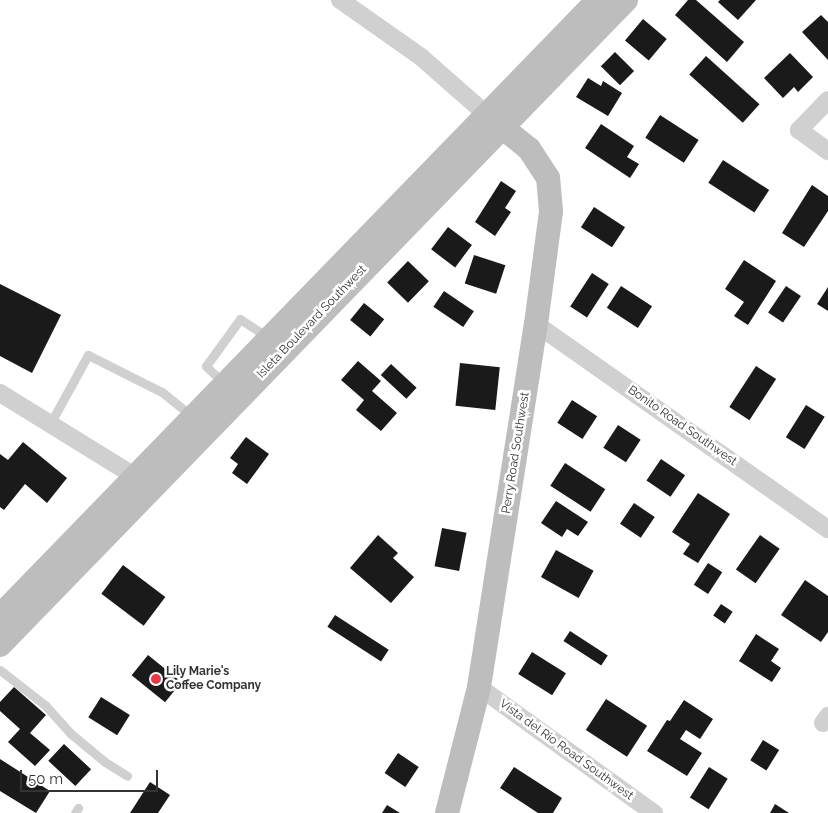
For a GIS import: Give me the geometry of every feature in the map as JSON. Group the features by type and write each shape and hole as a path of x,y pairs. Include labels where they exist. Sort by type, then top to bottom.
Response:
{"main road":[{"name":"Isleta Boulevard Southwest","path":"0,616 142,484 495,122 598,0"},
{"name":"Isleta Boulevard Southwest","path":"0,646 142,484 194,418 226,384 270,339 495,122 626,0"},
{"name":"Perry Road Southwest","path":"447,813 478,687 536,324 550,211 548,178 529,149 495,122"}],"street":[{"path":"340,0 369,18 421,57 495,122"},
{"path":"828,100 799,130 828,151"},
{"name":"Bonito Road Southwest","path":"536,324 828,529"},
{"path":"0,393 142,484"},
{"name":"Vista del Rio Road Southwest","path":"478,687 654,813"}],"lane":[{"path":"226,384 206,366 240,319 270,339"},
{"path":"50,424 88,355 162,392 194,418"},
{"path":"0,670 45,704 70,733 104,762 127,776"}],"building":[{"path":"688,0 696,0 744,42 727,62 675,15"},
{"path":"720,0 756,0 738,20 718,2"},
{"path":"821,15 828,22 828,60 802,32"},
{"path":"643,19 667,39 649,60 625,40"},
{"path":"615,52 634,71 620,85 601,66"},
{"path":"790,53 813,77 798,92 794,87 783,98 764,78"},
{"path":"706,56 760,104 743,123 689,75"},
{"path":"588,78 601,86 603,81 622,93 608,116 576,97"},
{"path":"660,115 699,140 684,163 645,138"},
{"path":"601,124 634,146 627,157 639,164 630,178 585,148"},
{"path":"723,160 769,190 754,213 708,183"},
{"path":"501,181 516,191 505,208 511,212 495,236 475,222"},
{"path":"812,185 828,196 828,211 804,247 782,233"},
{"path":"594,207 625,227 612,247 581,227"},
{"path":"448,227 472,245 455,267 431,249"},
{"path":"474,255 505,265 496,294 465,284"},
{"path":"744,260 776,281 748,325 734,316 744,302 725,289"},
{"path":"408,261 429,281 408,303 387,283"},
{"path":"592,273 609,284 587,317 570,307"},
{"path":"0,284 61,315 32,373 0,356"},
{"path":"621,286 652,306 638,328 607,308"},
{"path":"786,286 801,296 783,323 768,313"},
{"path":"828,287 828,311 817,304"},
{"path":"444,291 474,311 463,327 433,307"},
{"path":"364,303 384,319 370,336 350,320"},
{"path":"358,361 381,381 372,391 397,413 381,431 356,410 364,400 341,380"},
{"path":"460,363 500,367 495,410 456,406"},
{"path":"391,364 417,388 406,399 381,375"},
{"path":"756,366 776,379 749,420 729,407"},
{"path":"572,400 597,416 582,439 557,423"},
{"path":"806,405 825,417 805,449 786,437"},
{"path":"618,425 641,440 626,462 603,448"},
{"path":"246,437 269,454 247,484 232,473 238,464 230,458"},
{"path":"23,442 67,478 47,503 25,484 4,510 0,507 0,454 8,460"},
{"path":"661,459 685,475 671,497 646,481"},
{"path":"565,463 605,489 591,512 550,486"},
{"path":"698,493 730,514 698,563 683,554 690,544 672,532"},
{"path":"556,501 588,522 578,536 567,529 562,537 541,523"},
{"path":"634,503 655,517 641,538 620,524"},
{"path":"442,528 467,533 459,571 435,566"},
{"path":"378,535 398,553 393,558 414,577 391,603 350,568"},
{"path":"760,535 780,549 756,583 736,569"},
{"path":"556,550 594,571 579,598 541,577"},
{"path":"708,563 722,572 708,594 694,585"},
{"path":"123,565 165,597 144,626 101,594"},
{"path":"805,580 828,596 828,632 821,642 781,615"},
{"path":"721,604 733,612 725,623 713,616"},
{"path":"335,615 389,650 381,662 327,627"},
{"path":"570,631 608,656 601,666 563,641"},
{"path":"756,634 779,649 771,661 781,668 772,682 739,661"},
{"path":"532,652 566,673 552,695 518,674"},
{"name":"Lily Marie's Coffee Company","path":"148,655 181,682 165,702 132,675"},
{"path":"14,687 46,715 30,733 50,750 35,766 8,742 20,729 0,711 0,702"},
{"path":"101,697 130,715 117,735 88,717"},
{"path":"606,699 647,726 627,757 586,730"},
{"path":"684,700 713,719 700,739 686,730 680,739 702,753 687,776 647,751 667,720 670,721"},
{"path":"763,740 779,750 766,770 750,760"},
{"path":"64,744 91,769 75,786 48,761"},
{"path":"398,753 419,767 405,787 385,773"},
{"path":"0,759 50,791 36,813 0,791"},
{"path":"514,767 562,798 553,813 538,813 500,788"},
{"path":"709,767 728,779 709,809 690,798"},
{"path":"150,782 170,795 158,813 130,813"},
{"path":"775,804 789,813 770,813"},
{"path":"387,805 400,813 382,813"}],"place":[{"name":"Lily Marie's Coffee Company","path":"156,679"}]}
